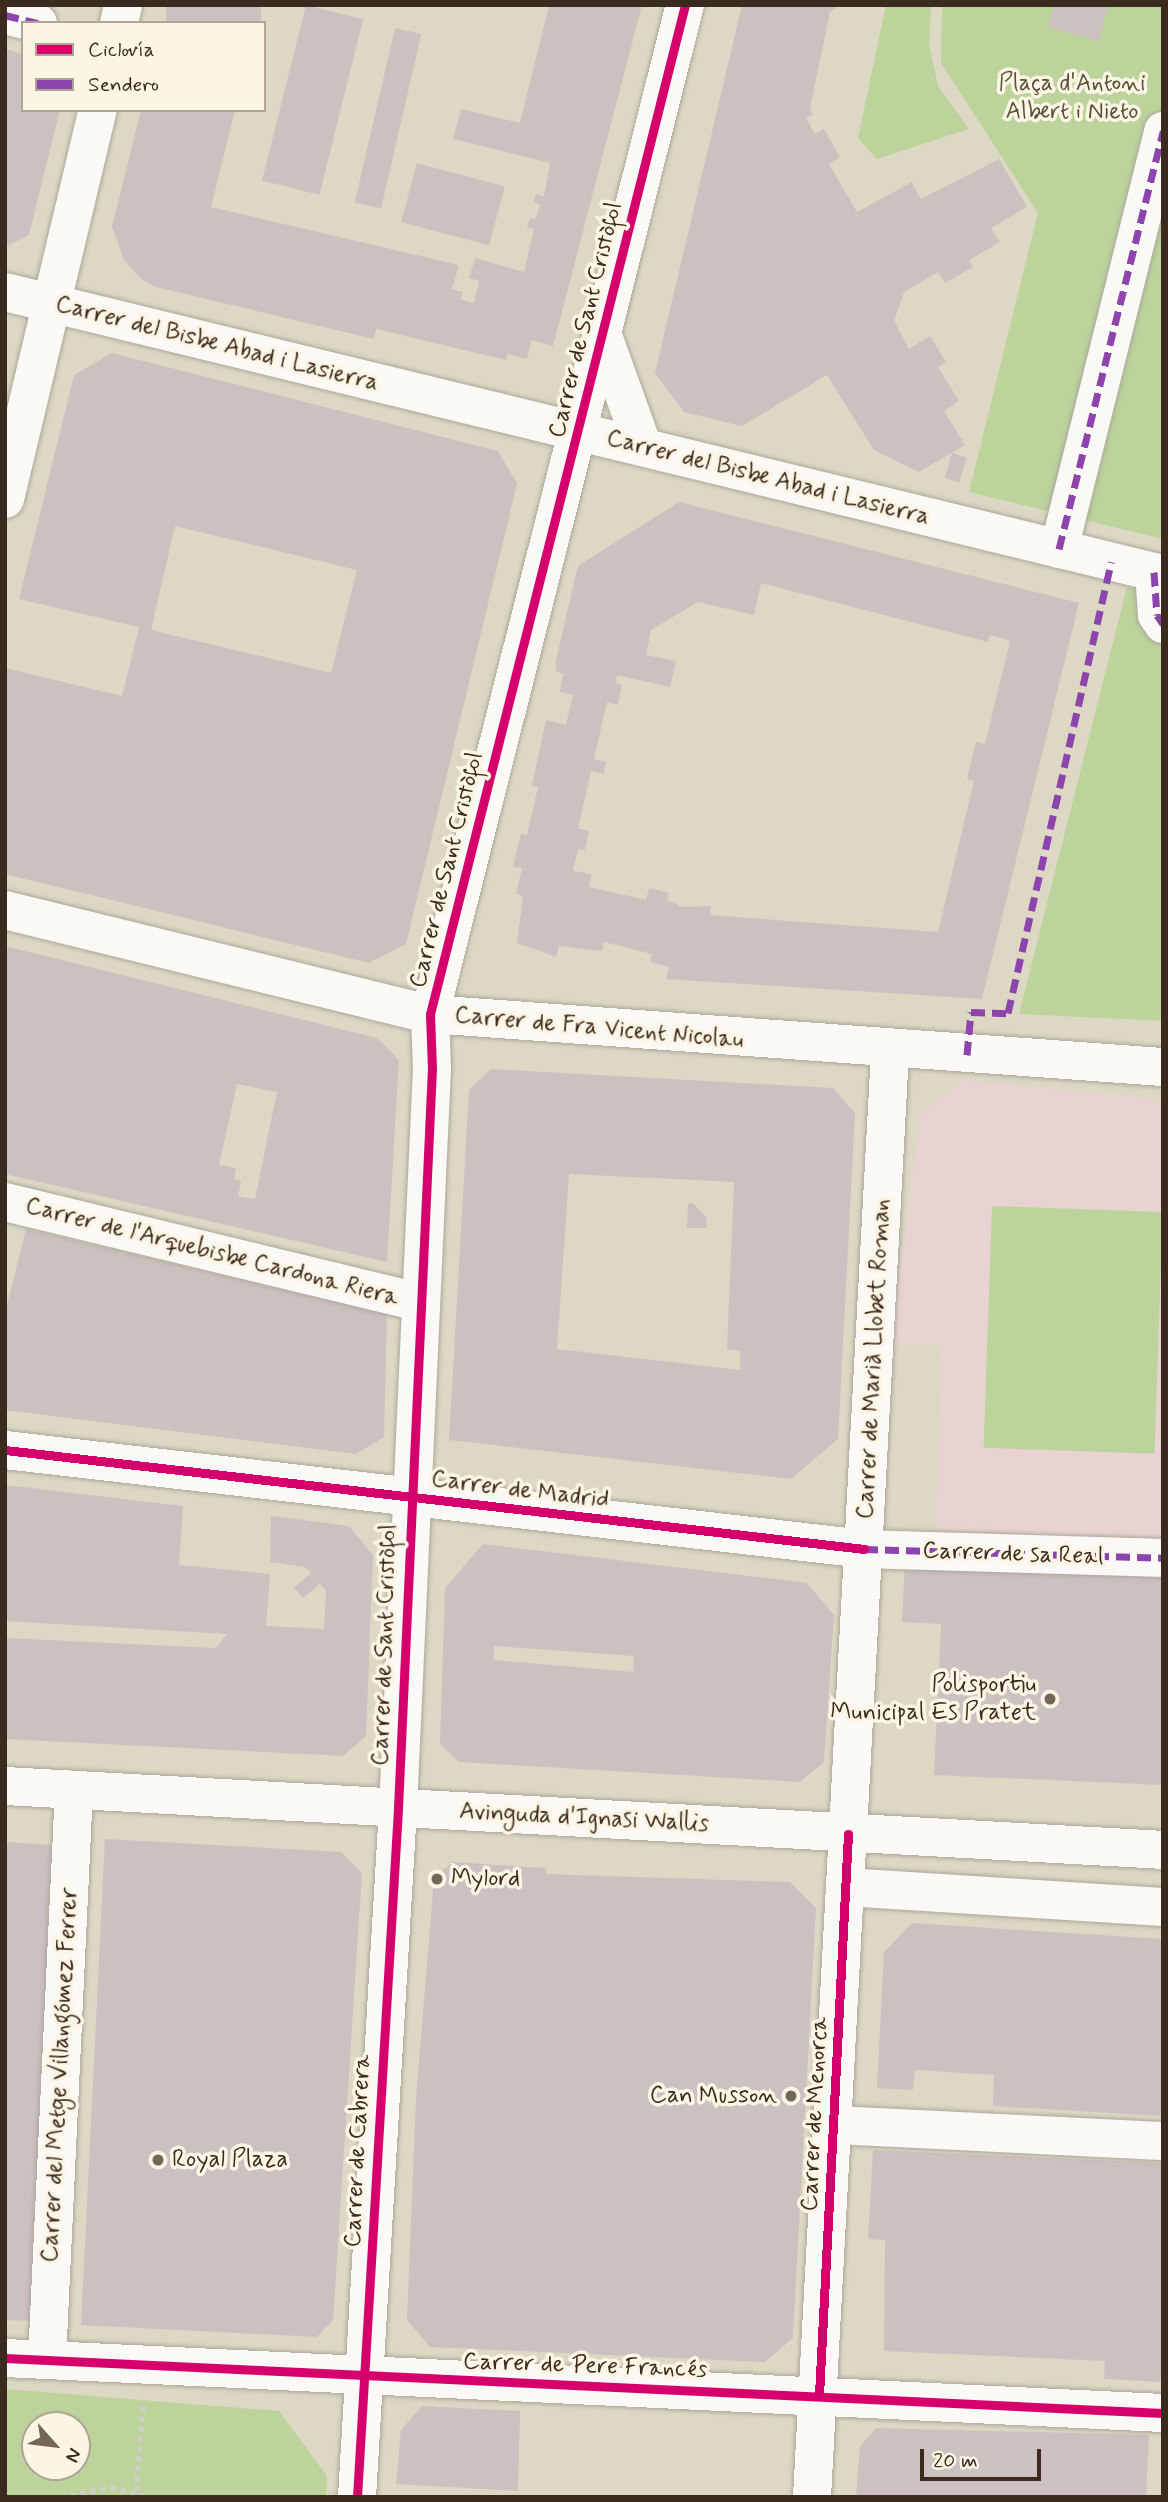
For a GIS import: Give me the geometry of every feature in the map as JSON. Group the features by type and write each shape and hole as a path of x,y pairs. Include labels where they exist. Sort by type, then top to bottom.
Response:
{"street":[{"name":"Carrer de Sant Cristòfol","path":"398,1808 419,1303 432,1069 430,1014 685,5"},
{"path":"5,15 30,21"},
{"path":"5,499 98,112"},
{"path":"1059,549 1163,131"},
{"name":"Carrer del Bisbe Abad i Lasierra","path":"5,292 1158,573"},
{"path":"602,334 643,447"},
{"path":"1158,573 1157,615 1163,624"},
{"name":"Carrer de Fra Vicent Nicolau","path":"5,910 430,1014 890,1050 1163,1067"},
{"path":"432,1069 460,1048 511,1022"},
{"name":"Carrer de Marià Llobet Roman","path":"848,1834 890,1050"},
{"name":"Carrer de l'Arquebisbe Cardona Riera","path":"5,1202 419,1303"},
{"name":"Carrer de Madrid","path":"5,1450 864,1549"},
{"name":"Carrer de sa Real","path":"864,1549 1163,1558"},
{"name":"Avinguda d'Ignasi Wallis","path":"5,1786 1163,1850"},
{"name":"Carrer del Metge Villangómez Ferrer","path":"47,2360 74,1790"},
{"name":"Carrer de Cabrera","path":"357,2497 398,1808"},
{"name":"Carrer de Menorca","path":"812,2497 835,2125 848,1834"},
{"path":"845,1886 1163,1908"},
{"path":"835,2125 1163,2141"},
{"name":"Carrer de Pere Francés","path":"5,2358 1163,2413"}],"path":[{"path":"136,2491 146,2365"},
{"path":"61,2497 111,2487 152,2497"}],"shaded area":[{"path":"961,1080 1163,1100 1163,1543 936,1537 941,1344 890,1345 921,1115"}],"green space":[{"path":"886,5 931,5 929,44 938,86 969,129 877,159 858,138"},
{"name":"Plaça d'Antoni Albert i Nieto","path":"942,5 1163,5 1163,539 969,492 1038,213 941,63"},
{"path":"1127,587 1163,597 1163,1021 1019,1014"},
{"path":"992,1206 1163,1212 1154,1454 984,1448"},
{"path":"5,2389 279,2411 327,2476 326,2497 5,2497"}],"building":[{"path":"166,5 261,5 261,21 166,21"},
{"path":"306,5 363,19 319,195 262,181"},
{"path":"549,5 642,5 553,346 532,340 527,359 507,354 506,360 376,329 374,339 156,287 141,279 124,260 112,227 141,112 235,112 211,207 459,265 452,289 463,292 461,300 474,303 479,281 469,278 475,258 524,272 534,229 527,227 530,218 536,219 540,205 534,202 536,194 544,196 550,163 453,139 461,109 520,123"},
{"path":"742,5 840,5 830,12 810,108 813,114 806,118 815,134 824,129 840,157 829,164 857,212 912,182 921,199 999,159 1027,207 991,228 1000,242 969,260 973,267 945,283 938,272 904,292 894,321 909,349 930,336 946,362 938,367 959,401 944,411 965,445 919,472 874,450 827,375 742,426 684,412 655,373"},
{"path":"1054,5 1108,5 1099,41 1048,27"},
{"path":"395,28 421,34 381,208 355,202"},
{"path":"5,49 21,53 21,112 60,112 29,235 5,247"},
{"path":"417,163 505,187 489,245 401,222"},
{"path":"112,353 498,451 517,484 406,944 369,963 5,874 5,668 122,696 139,627 19,599 74,375","holes":["175,526 357,570 331,673 151,630"]},
{"path":"952,453 966,457 959,482 945,478"},
{"path":"679,502 1079,603 982,999 666,979 669,967 650,962 652,954 604,942 602,951 559,946 556,957 517,943 523,896 516,894 522,868 513,867 521,834 527,835 538,787 532,786 546,720 566,725 573,695 560,692 563,674 556,671 556,660 578,566","holes":["761,583 988,642 990,635 1010,641 985,744 976,742 967,779 974,781 938,932 710,915 711,906 683,907 667,900 669,893 649,888 646,900 589,887 592,874 573,871 578,849 585,850 589,831 578,828 591,771 604,774 606,762 594,759 607,702 618,705 622,685 616,683 617,675 670,687 676,661 646,655 651,630 698,602 754,615"]},
{"path":"5,946 377,1038 399,1060 387,1262 5,1174","holes":["237,1084 277,1092 255,1199 238,1196 241,1181 234,1179 236,1168 219,1165"]},
{"path":"491,1069 833,1088 855,1113 838,1439 791,1479 449,1440 469,1090","holes":["569,1174 734,1182 727,1349 740,1351 740,1370 557,1349"]},
{"path":"693,1203 706,1217 707,1228 687,1228 688,1204"},
{"path":"26,1229 387,1314 384,1437 356,1454 5,1410 5,1313"},
{"path":"5,1485 183,1506 179,1565 270,1574 266,1626 324,1629 326,1591 320,1584 303,1598 294,1588 311,1573 305,1567 270,1562 271,1516 349,1526 373,1555 366,1736 343,1756 5,1739 5,1638 216,1648 227,1634 5,1621"},
{"path":"483,1544 807,1583 834,1615 824,1762 800,1782 459,1762 440,1744 445,1588","holes":["494,1646 634,1656 633,1672 494,1660"]},
{"name":"Polisportiu Municipal Es Pratet","path":"905,1560 1163,1572 1163,1785 934,1775 941,1624 902,1622"},
{"path":"105,1839 341,1852 362,1873 333,2320 317,2337 81,2325"},
{"path":"5,1842 56,1845 32,2321 5,2320"},
{"path":"452,1862 546,1868 546,1874 790,1882 816,1908 793,2338 765,2362 430,2347 407,2320 416,2098 434,1879"},
{"path":"912,1923 1163,1939 1163,2116 993,2106 994,2075 915,2070 913,2090 877,2088 884,1952"},
{"path":"873,2150 1163,2163 1163,2382 1104,2379 1105,2361 884,2351 885,2240 868,2239"},
{"path":"422,2406 520,2411 518,2491 396,2484 401,2430"},
{"path":"876,2428 1149,2435 1146,2497 856,2497 860,2446"}],"marked path":[{"path":"5,15 30,21"},
{"path":"1059,549 1163,131"},
{"path":"967,1055 971,1012 1008,1013 1111,562"},
{"path":"1154,572 1157,615 1163,624"},
{"path":"864,1549 1163,1558"}],"cycle path":[{"path":"357,2497 398,1808 432,1069 430,1014 685,5"},
{"path":"5,1450 864,1549"},
{"path":"819,2395 848,1834"},
{"path":"5,2358 1163,2413"}],"place":[{"name":"Polisportiu Municipal Es Pratet","path":"1050,1699"},
{"name":"Mylord","path":"437,1879"},
{"name":"Can Musson","path":"791,2096"},
{"name":"Royal Plaza","path":"158,2160"}]}
